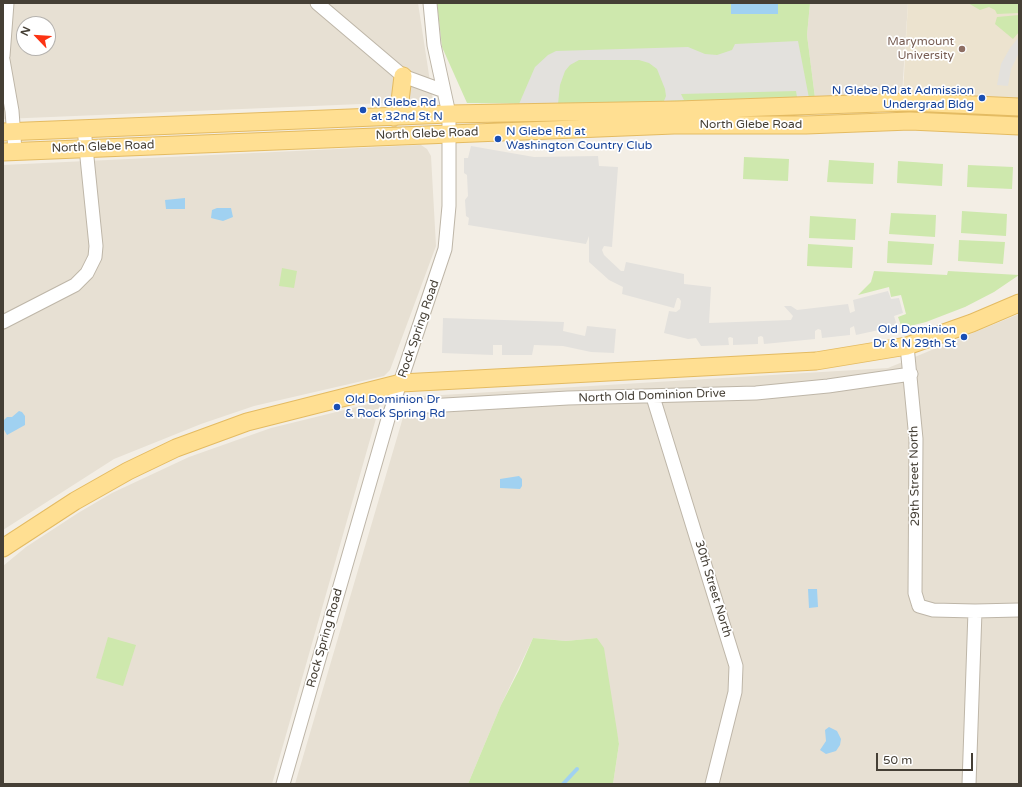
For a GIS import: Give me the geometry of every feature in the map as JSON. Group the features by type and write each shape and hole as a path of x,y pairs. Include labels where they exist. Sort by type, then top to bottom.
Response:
{"main road":[{"path":"394,116 400,101 403,76"},
{"name":"North Glebe Road","path":"8,132 449,114 678,110 910,102 1019,107"},
{"name":"North Glebe Road","path":"9,151 674,125 806,125 910,121 1019,126"},
{"path":"3,548 38,523 81,497 128,471 176,448 247,422 401,383 816,361 907,346 972,324 1016,303"}],"street":[{"path":"3,56 7,3"},
{"path":"317,3 403,76 444,90"},
{"name":"Rock Spring Road","path":"283,784 392,408 445,249 449,206 449,114 434,45 430,3"},
{"path":"3,60 9,151"},
{"path":"3,322 75,285 87,273 95,257 96,246 84,128"},
{"name":"29th Street North","path":"907,346 916,439 915,593 919,606 933,610 975,611"},
{"name":"North Old Dominion Drive","path":"392,408 568,398 654,397 756,393 828,386 910,374"},
{"name":"30th Street North","path":"654,397 736,666 735,692 712,784"},
{"path":"969,784 975,611 1019,610"}],"shaded area":[{"path":"3,3 418,3 433,101 3,119"},
{"path":"810,3 908,3 902,94 815,98 807,35"},
{"name":"Marymount University","path":"908,3 1019,3 1019,99 903,94"},
{"path":"1019,37 1019,53 1011,69 1008,86 997,85 1001,64 1010,48"},
{"path":"798,41 809,98 797,97 796,91 681,94 684,100 664,101 666,96 665,89 657,69 649,63 639,60 579,60 570,65 565,71 560,85 558,104 519,104 535,67 548,55 556,51 688,47 705,54 717,55 732,50 735,44"},
{"path":"421,145 427,149 431,156 436,246 390,370 384,376 254,406 201,424 114,459 3,530 3,165"},
{"path":"471,146 534,157 598,156 599,166 618,167 612,247 604,246 602,250 604,255 621,271 624,271 626,262 684,274 684,284 711,287 709,323 791,320 793,316 784,306 791,306 797,310 848,304 850,313 855,311 853,300 888,291 891,299 899,298 903,313 894,316 897,326 856,335 854,326 850,328 850,335 822,338 821,330 818,329 815,331 815,339 764,344 763,337 761,336 758,337 758,344 733,345 733,338 730,337 728,338 729,345 701,346 696,338 688,339 664,333 669,311 676,312 680,309 681,301 679,298 677,298 674,308 622,294 623,287 609,280 589,262 589,236 586,244 468,225 469,218 466,216 465,200 468,196 467,175 464,173 464,158 468,158"},
{"path":"1019,314 1019,784 613,784 619,744 597,638 566,641 533,638 501,705 468,784 295,784 409,397 888,368"},
{"path":"443,318 564,322 563,331 585,336 587,326 616,329 614,353 591,352 563,346 534,345 532,355 502,355 502,345 493,345 493,355 442,353"},
{"path":"381,401 272,784 3,784 3,566 26,547 112,493 189,457 271,428"}],"green space":[{"path":"437,3 810,3 807,35 815,98 558,104 467,103 442,47"},
{"path":"968,3 1019,3 1019,13 997,14 995,10 989,7 980,10"},
{"path":"1019,15 1019,32 1013,39 995,24 997,17"},
{"path":"744,157 789,159 788,181 743,179"},
{"path":"829,160 874,163 873,184 827,182"},
{"path":"898,161 943,164 942,186 897,183"},
{"path":"968,165 1013,167 1012,189 967,187"},
{"path":"962,211 1007,214 1006,236 961,233"},
{"path":"891,213 936,215 935,237 889,234"},
{"path":"810,216 856,219 855,240 809,238"},
{"path":"959,240 1005,242 1003,264 958,261"},
{"path":"888,241 934,244 932,265 887,263"},
{"path":"808,244 853,247 852,268 807,266"},
{"path":"282,268 297,271 294,288 279,286"},
{"path":"874,271 947,275 948,271 1019,275 994,292 965,307 926,322 902,328 898,317 906,314 901,295 891,297 889,287 858,295 871,282"},
{"path":"108,637 136,645 123,686 96,678"},
{"path":"533,638 566,641 597,638 604,648 619,744 613,784 468,784 501,705"}],"water":[{"path":"731,3 778,3 778,14 731,14"},
{"path":"185,198 185,209 166,209 165,200"},
{"path":"217,208 231,208 233,217 223,221 211,218 212,210"},
{"path":"19,411 25,416 25,425 7,435 3,428 4,420 7,417 12,417"},
{"path":"519,476 522,479 522,486 520,489 500,488 500,479"},
{"path":"808,589 817,589 818,607 809,608"},
{"path":"829,727 837,731 841,739 840,745 836,751 826,754 820,750 826,741 825,730"}],"waterway":[{"path":"563,784 577,769"}],"place":[{"name":"Marymount University","path":"962,49"},
{"name":"N Glebe Rd at Admission Undergrad Bldg","path":"982,98"},
{"name":"N Glebe Rd at 32nd St N","path":"363,110"},
{"name":"N Glebe Rd at Washington Country Club","path":"498,139"},
{"name":"Old Dominion Dr & N 29th St","path":"964,337"},
{"name":"Old Dominion Dr & Rock Spring Rd","path":"337,407"}]}
